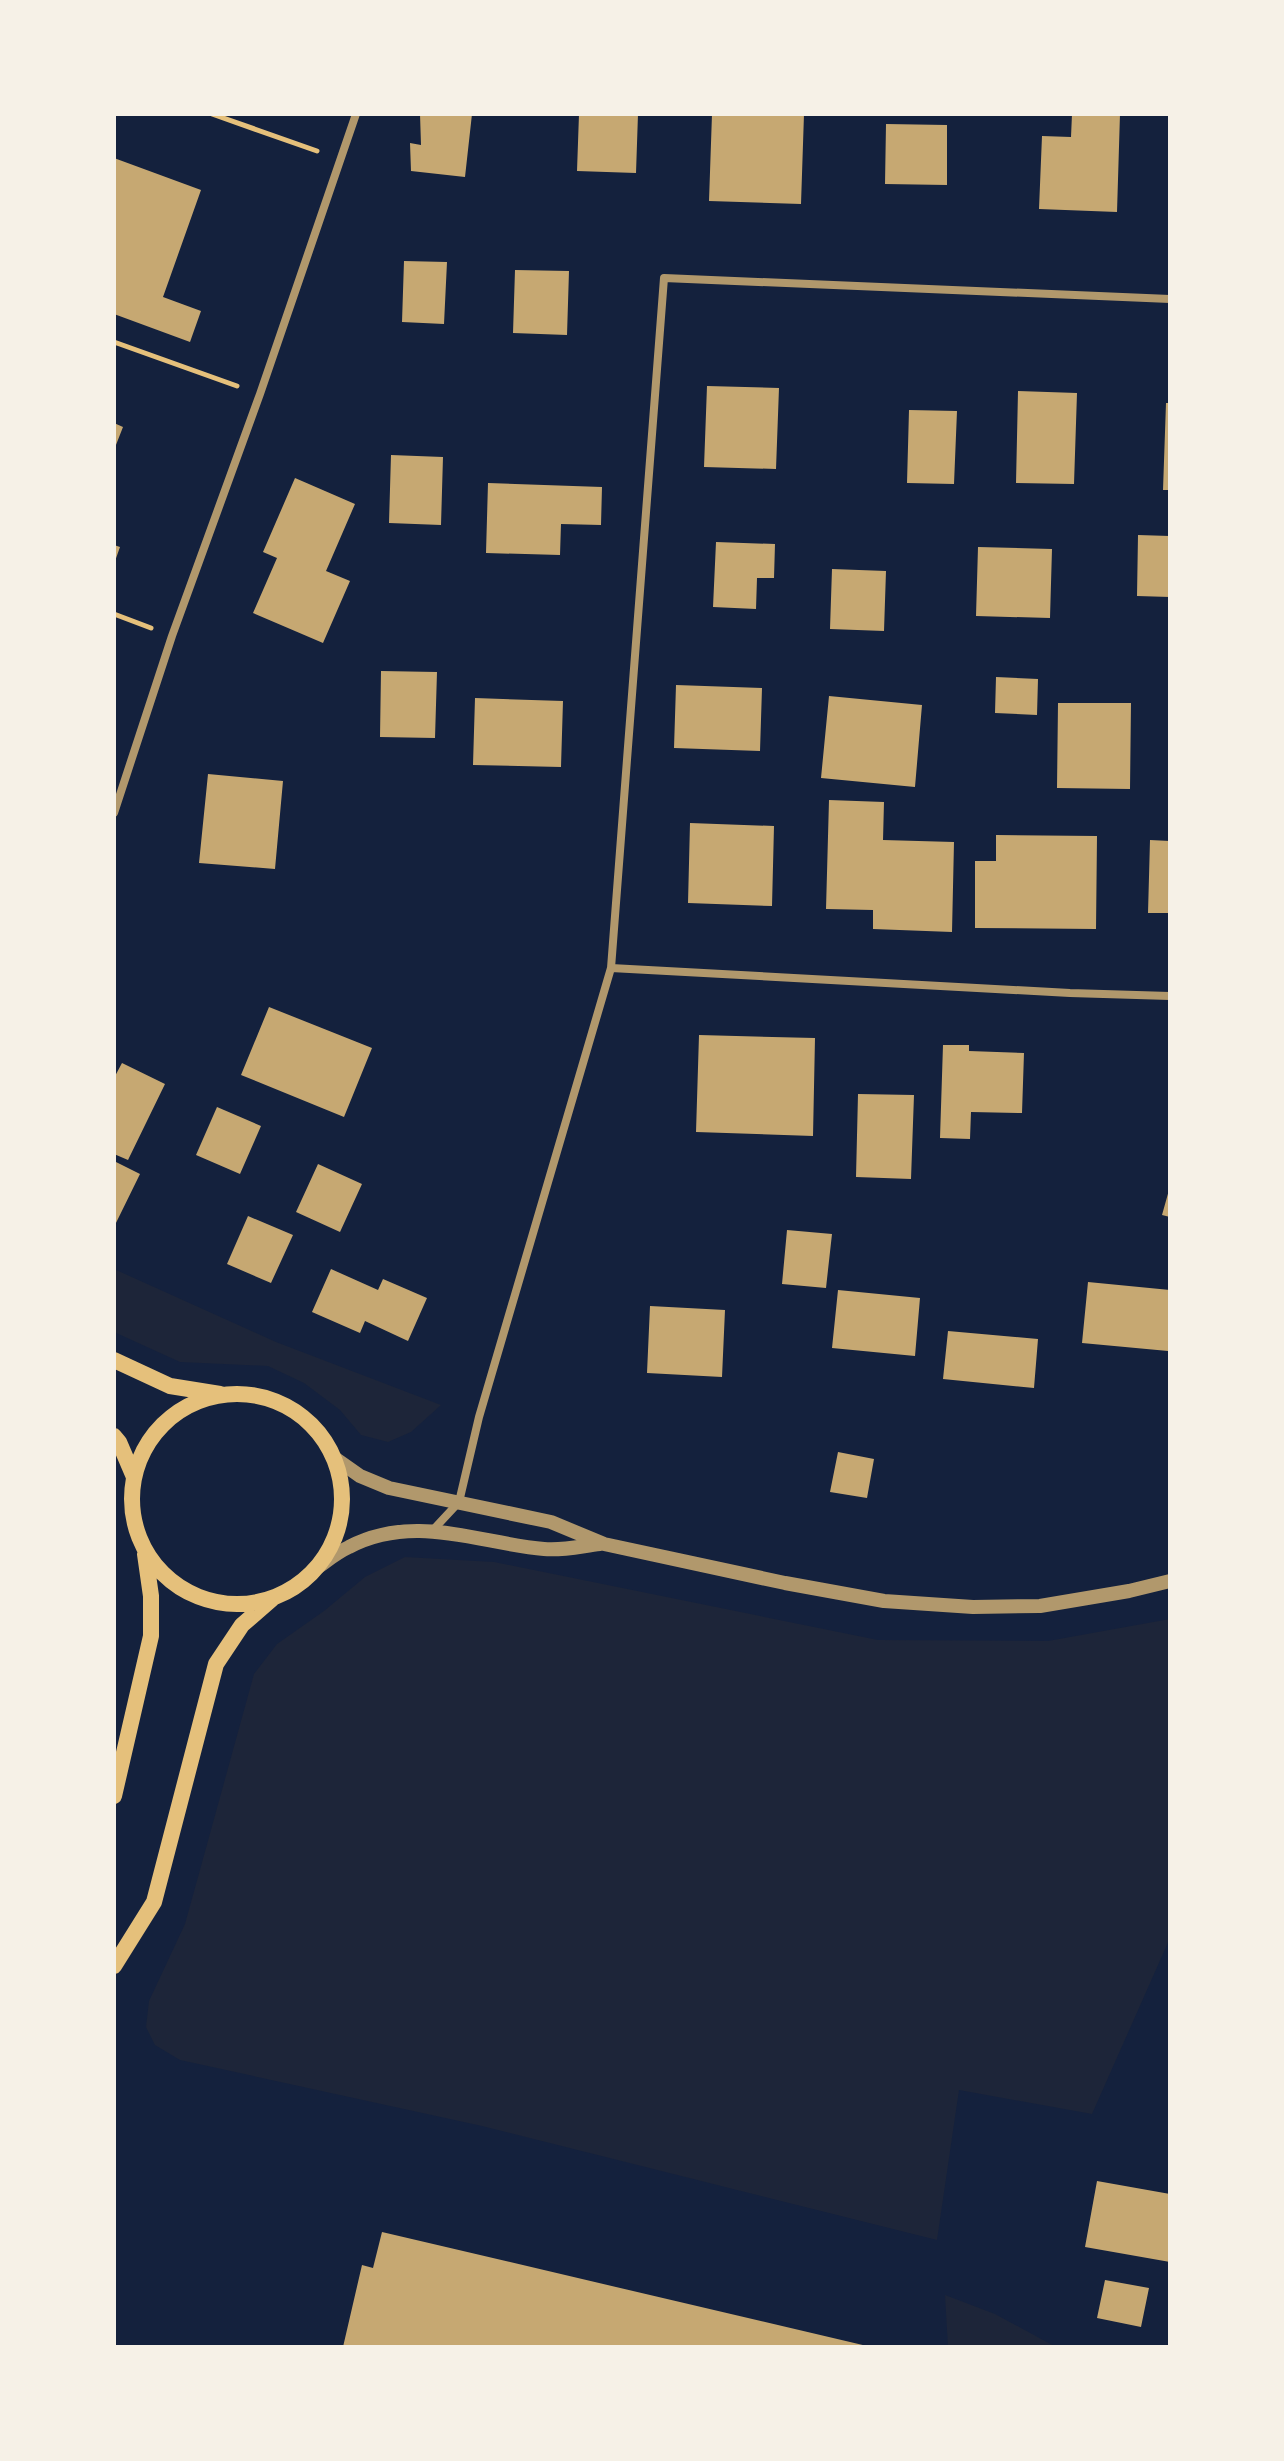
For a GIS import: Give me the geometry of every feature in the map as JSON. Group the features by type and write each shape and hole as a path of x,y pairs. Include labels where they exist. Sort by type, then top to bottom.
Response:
{"main road":[{"path":"114,1360 170,1386 259,1396 289,1408 315,1429 333,1457 341,1485 341,1514 333,1542 318,1567 298,1585 273,1598 242,1625 216,1664 154,1902 114,1966"},
{"path":"226,1394 194,1403 167,1421 146,1446 134,1477 131,1501 135,1526 144,1548 162,1573 185,1591 213,1602 244,1604 273,1598"},
{"path":"114,1436 134,1477"},
{"path":"114,1796 151,1636 151,1596 144,1548"}],"street":[{"path":"114,813 172,636 260,394 356,114"},
{"path":"433,1530 459,1502 479,1417 611,968 664,278 1170,299"},
{"path":"611,968 1170,996"},
{"path":"333,1457 360,1476 389,1488 551,1522 604,1544 884,1601 973,1607 1040,1606 1170,1581"},
{"path":"318,1567 350,1546 408,1530 433,1530 547,1550 604,1544"}],"path":[{"path":"212,114 340,160"},
{"path":"114,342 260,394"},
{"path":"114,614 172,636"}],"shaded area":[{"path":"114,1269 276,1342 441,1405 411,1432 388,1442 361,1435 340,1410 304,1383 268,1366 180,1362 114,1332"},
{"path":"405,1557 494,1562 878,1640 1048,1641 1170,1619 1170,1938 1092,2114 959,2090 937,2240 482,2126 180,2060 155,2045 146,2027 149,2001 185,1924 254,1674 277,1644 365,1577"},
{"path":"945,2295 995,2314 1056,2347 948,2347"}],"building":[{"path":"420,114 472,114 465,177 411,171 410,143 421,145"},
{"path":"579,114 638,114 636,173 577,171"},
{"path":"712,114 804,114 801,204 709,201"},
{"path":"1072,114 1120,114 1117,212 1039,209 1042,136 1071,137"},
{"path":"886,124 947,125 947,185 885,184"},
{"path":"114,158 201,190 163,297 201,311 190,342 114,314"},
{"path":"404,261 447,262 444,324 402,322"},
{"path":"515,270 569,271 567,335 513,333"},
{"path":"707,386 779,388 776,469 704,467"},
{"path":"1018,391 1077,393 1074,484 1016,483"},
{"path":"1166,403 1170,403 1170,490 1163,490"},
{"path":"909,410 957,411 954,484 907,483"},
{"path":"114,423 123,427 114,450"},
{"path":"391,455 443,457 441,525 389,523"},
{"path":"295,478 355,504 326,571 350,581 323,643 253,613 277,558 263,552"},
{"path":"488,483 602,487 601,525 561,524 560,555 486,553"},
{"path":"1138,535 1170,536 1170,597 1137,596"},
{"path":"716,542 775,544 774,578 757,578 756,609 713,607"},
{"path":"114,545 120,547 114,564"},
{"path":"978,547 1052,549 1050,618 976,616"},
{"path":"832,569 886,571 884,631 830,629"},
{"path":"381,671 437,672 435,738 380,737"},
{"path":"996,677 1038,679 1037,715 995,713"},
{"path":"676,685 762,688 760,751 674,748"},
{"path":"829,696 922,705 915,787 821,778"},
{"path":"475,698 563,701 561,767 473,765"},
{"path":"1058,703 1131,703 1130,789 1057,788"},
{"path":"208,774 283,781 275,869 199,863"},
{"path":"829,800 884,802 883,840 954,842 952,932 873,929 873,910 826,909"},
{"path":"690,823 774,826 772,906 688,903"},
{"path":"996,835 1097,836 1096,929 975,928 975,861 996,861"},
{"path":"1150,840 1170,841 1170,913 1148,913"},
{"path":"269,1007 372,1048 344,1117 241,1075"},
{"path":"699,1035 815,1038 813,1136 696,1132"},
{"path":"943,1045 969,1045 969,1051 1024,1053 1022,1113 971,1112 970,1139 940,1138"},
{"path":"122,1063 165,1084 128,1160 114,1154 114,1078"},
{"path":"858,1094 914,1095 911,1179 856,1177"},
{"path":"217,1107 261,1126 240,1174 196,1155"},
{"path":"114,1161 140,1174 114,1227"},
{"path":"318,1164 362,1184 340,1232 296,1212"},
{"path":"1170,1190 1170,1217 1162,1215"},
{"path":"248,1216 293,1235 271,1283 227,1264"},
{"path":"787,1230 832,1234 826,1288 782,1284"},
{"path":"331,1269 378,1290 383,1279 427,1298 408,1341 365,1321 360,1333 312,1312"},
{"path":"1088,1282 1170,1290 1168,1351 1082,1343"},
{"path":"838,1290 920,1298 915,1356 832,1348"},
{"path":"650,1306 725,1310 722,1377 647,1373"},
{"path":"948,1331 1038,1339 1034,1388 943,1379"},
{"path":"838,1452 874,1459 867,1498 830,1492"},
{"path":"1097,2181 1170,2194 1170,2262 1085,2247"},
{"path":"382,2232 867,2347 343,2347 362,2265 373,2268"},
{"path":"1105,2280 1149,2288 1141,2327 1097,2318"}]}
